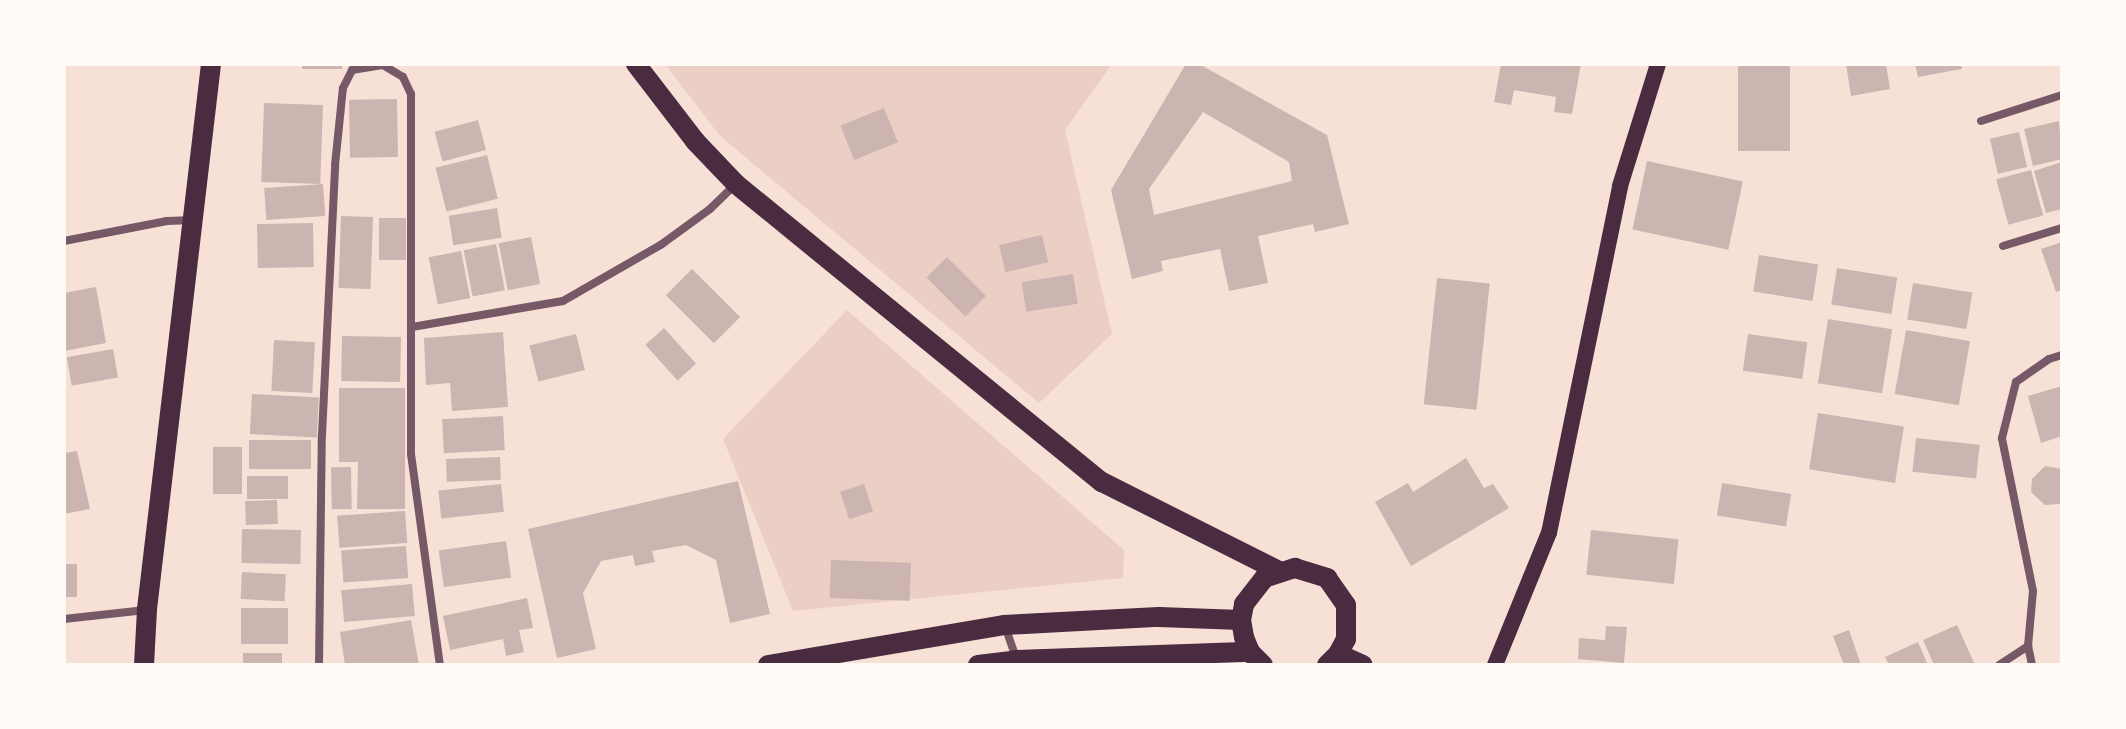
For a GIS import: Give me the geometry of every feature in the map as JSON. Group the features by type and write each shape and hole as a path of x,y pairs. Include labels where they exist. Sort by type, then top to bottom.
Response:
{"main road":[{"path":"144,665 147,609 211,64"},
{"path":"636,64 695,141 736,184 1102,482 1279,571"},
{"path":"1495,665 1549,533 1620,186 1658,64"},
{"path":"978,665 1257,658 1241,620 1252,590 1264,578 1279,571 1312,571 1338,590 1349,622 1332,659 1363,665"},
{"path":"768,665 1004,625 1159,617 1241,620"}],"street":[{"path":"319,665 322,435 335,165 343,88 352,70 383,65 403,77 411,94 411,454 440,665"},
{"path":"1981,121 2062,95"},
{"path":"412,327 563,301 662,244 710,209 736,184"},
{"path":"64,241 167,221 195,220"},
{"path":"2003,246 2062,228"},
{"path":"2032,665 2028,646 2033,591 2002,438 2016,382 2049,359 2062,355"},
{"path":"64,619 147,609"},
{"path":"1004,625 1017,662"},
{"path":"1999,665 2028,646"}],"shaded area":[{"path":"665,64 1112,64 1065,130 1112,334 1039,403 720,136"},
{"path":"847,310 1124,550 1123,578 793,611 723,439"}],"building":[{"path":"302,64 342,64 342,69 302,69"},
{"path":"1186,64 1199,64 1327,135 1349,224 1315,232 1313,224 1258,236 1268,283 1229,291 1220,249 1161,261 1163,271 1132,279 1111,190","holes":["1203,112 1289,162 1292,181 1154,215 1149,189"]},
{"path":"1501,64 1581,64 1572,114 1554,112 1556,97 1514,90 1511,105 1494,102"},
{"path":"1738,64 1790,64 1790,151 1738,151"},
{"path":"1846,64 1886,64 1890,89 1851,96"},
{"path":"1915,64 1961,64 1962,69 1918,77"},
{"path":"397,99 398,157 350,158 349,100"},
{"path":"264,103 323,105 320,184 261,182"},
{"path":"884,108 898,142 854,160 840,126"},
{"path":"478,120 486,150 443,162 435,132"},
{"path":"2059,121 2062,159 2033,166 2024,129"},
{"path":"2019,132 2027,167 1998,174 1990,139"},
{"path":"487,155 498,199 446,211 436,168"},
{"path":"1647,161 1743,181 1728,250 1632,229"},
{"path":"2062,162 2062,209 2046,213 2034,171"},
{"path":"2031,170 2043,215 2008,225 1996,179"},
{"path":"323,184 325,216 266,220 264,188"},
{"path":"497,208 502,238 453,245 449,216"},
{"path":"341,216 373,217 370,289 338,288"},
{"path":"379,218 406,218 406,260 379,260"},
{"path":"313,223 314,267 258,268 257,224"},
{"path":"1042,235 1048,262 1005,272 999,245"},
{"path":"531,237 540,284 508,290 499,243"},
{"path":"2062,242 2062,290 2056,292 2041,249"},
{"path":"496,244 505,290 473,296 464,250"},
{"path":"461,251 470,298 438,304 429,257"},
{"path":"1759,255 1818,264 1812,301 1753,292"},
{"path":"947,257 986,296 965,316 926,278"},
{"path":"1837,268 1897,278 1891,314 1831,305"},
{"path":"692,269 740,317 714,343 666,295"},
{"path":"1073,274 1078,304 1026,312 1022,282"},
{"path":"1437,278 1490,284 1476,410 1424,404"},
{"path":"1913,283 1972,292 1966,329 1907,320"},
{"path":"96,287 106,343 64,351 64,293"},
{"path":"1828,319 1892,329 1882,393 1818,383"},
{"path":"664,328 696,364 678,380 645,345"},
{"path":"1906,330 1970,341 1959,405 1895,394"},
{"path":"503,332 508,407 452,411 450,383 426,385 424,338"},
{"path":"576,334 585,370 538,382 529,346"},
{"path":"1748,334 1807,342 1802,379 1743,371"},
{"path":"342,336 401,337 400,382 341,381"},
{"path":"274,340 315,342 312,393 271,391"},
{"path":"113,349 118,378 72,386 67,357"},
{"path":"2062,386 2062,436 2041,443 2028,396"},
{"path":"339,388 405,388 405,509 357,509 358,462 339,462"},
{"path":"252,394 319,398 317,437 250,434"},
{"path":"1818,413 1904,427 1895,483 1809,469"},
{"path":"503,416 505,450 444,453 442,419"},
{"path":"1916,438 1980,445 1976,479 1912,472"},
{"path":"249,440 311,440 311,469 249,469"},
{"path":"213,447 242,447 242,494 213,494"},
{"path":"77,451 90,509 64,514 64,453"},
{"path":"500,457 501,480 447,482 446,459"},
{"path":"1466,458 1484,488 1493,484 1509,508 1411,566 1375,502 1408,483 1413,492"},
{"path":"2045,466 2062,469 2062,501 2059,504 2045,505 2031,492 2032,479"},
{"path":"331,467 351,467 352,509 332,509"},
{"path":"247,476 288,476 288,499 247,499"},
{"path":"738,481 770,614 730,623 716,560 686,545 652,551 655,562 635,566 633,555 601,561 583,593 596,649 557,658 528,529"},
{"path":"1722,483 1791,494 1786,527 1717,516"},
{"path":"501,484 504,512 441,518 438,491"},
{"path":"864,484 873,512 849,519 840,492"},
{"path":"277,500 278,524 246,525 245,501"},
{"path":"405,511 407,543 339,548 337,516"},
{"path":"242,529 301,530 300,564 241,563"},
{"path":"1591,530 1679,539 1674,584 1586,575"},
{"path":"506,541 511,578 444,587 439,550"},
{"path":"406,546 408,578 343,582 341,551"},
{"path":"831,560 911,563 910,601 830,598"},
{"path":"64,564 77,564 77,597 64,597"},
{"path":"242,572 286,574 285,601 241,599"},
{"path":"412,584 415,616 344,622 341,590"},
{"path":"527,598 533,628 519,630 524,652 506,656 503,639 450,650 443,616"},
{"path":"241,608 288,608 288,644 241,644"},
{"path":"411,620 419,665 345,665 340,632"},
{"path":"1957,625 1975,665 1934,665 1923,640"},
{"path":"1606,626 1627,627 1624,663 1578,659 1579,638 1605,640"},
{"path":"1849,630 1861,665 1844,665 1833,636"},
{"path":"1918,642 1928,665 1889,665 1885,657"},
{"path":"243,653 282,653 282,665 243,665"}]}
